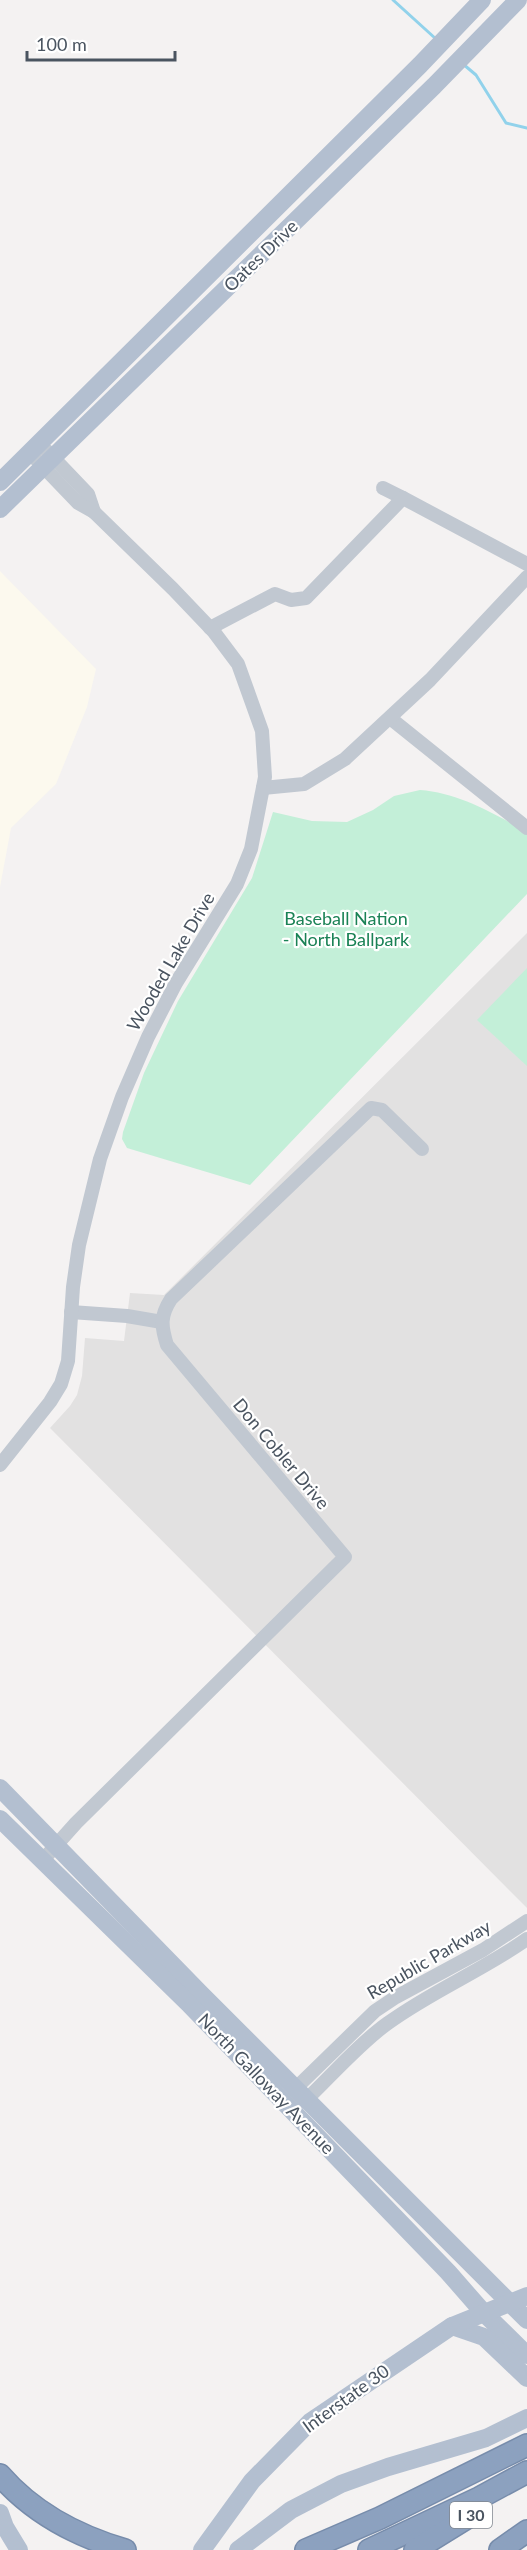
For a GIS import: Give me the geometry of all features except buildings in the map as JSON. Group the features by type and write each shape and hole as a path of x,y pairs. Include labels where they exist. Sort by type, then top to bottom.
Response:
{"highway":[{"path":"306,2550 380,2518 523,2448"},
{"path":"369,2550 479,2498 527,2472"},
{"path":"0,2475 29,2504 53,2520 91,2538 125,2550"},
{"name":"I 30","path":"415,2550 527,2481"},
{"name":"I 30","path":"500,2550 527,2531"}],"main road":[{"name":"Oates Drive","path":"0,509 41,455 482,0"},
{"name":"Oates Drive","path":"0,482 41,455 273,245 518,0"},
{"path":"382,103 397,121"},
{"name":"North Galloway Avenue","path":"0,1788 388,2180 519,2299 527,2320"},
{"name":"North Galloway Avenue","path":"0,1819 188,2003 448,2272 483,2312 527,2355"},
{"path":"372,2193 388,2180"},
{"name":"Interstate 30","path":"202,2550 252,2481 310,2422 452,2326 519,2299"},
{"path":"452,2326 484,2337 527,2378"},
{"path":"238,2550 291,2510 341,2484 388,2467 486,2438 527,2418"},
{"path":"0,2513 5,2528 19,2550"}],"street":[{"name":"Wooded Lake Drive","path":"0,1465 50,1402 61,1384 68,1361 71,1312 86,1210 100,1159 122,1097 148,1037 176,983 237,884 251,849 265,777 262,731 238,664 210,628 94,512 78,503 41,455"},
{"path":"383,488 527,564"},
{"path":"210,628 275,594 291,600 306,598 403,498"},
{"path":"262,788 303,784 345,759 430,680 527,577"},
{"path":"390,718 527,828"},
{"path":"71,1312 128,1316 162,1322 162,1313 171,1299 371,1108 382,1110 422,1149"},
{"name":"Don Cobler Drive","path":"42,1861 345,1557 167,1345 162,1322"},
{"name":"Republic Parkway","path":"301,2094 367,2017 419,1984 483,1950 527,1921"},
{"name":"Republic Parkway","path":"287,2107 386,2024 425,1999 498,1960 527,1939"},
{"path":"419,1984 425,1999"}],"shaded area":[{"path":"0,571 96,669 87,707 56,784 11,828 0,887"},
{"path":"527,933 527,1908 50,1428 77,1395 82,1376 85,1338 124,1341 130,1293 164,1295"}],"green space":[{"name":"Baseball Nation - North Ballpark","path":"420,790 462,800 527,832 527,894 250,1185 127,1148 122,1139 123,1132 144,1073 178,1001 252,878 273,812 312,821 347,822 373,810 394,796"},
{"path":"527,968 527,1066 477,1020"}],"waterway":[{"path":"393,0 436,39"},
{"path":"463,64 476,75 506,123 527,128"}]}
